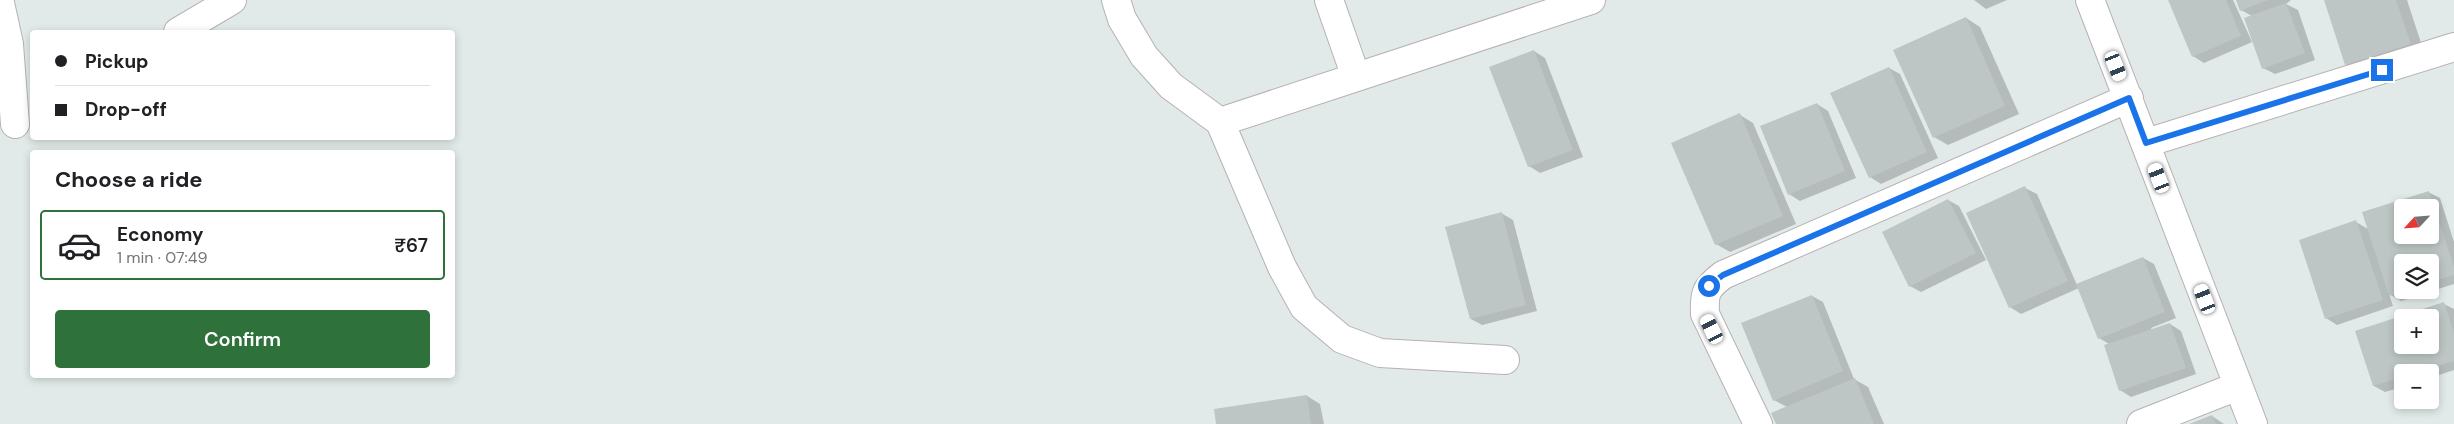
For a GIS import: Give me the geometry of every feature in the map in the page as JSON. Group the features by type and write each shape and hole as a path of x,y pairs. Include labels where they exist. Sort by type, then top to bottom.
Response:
{"street":[{"path":"181,30 232,0"},
{"path":"1116,0 1122,19 1144,56 1171,86 1220,122 1282,267 1304,307 1342,339 1380,353 1505,360"},
{"path":"1329,0 1356,78"},
{"path":"2090,0 2252,424"},
{"path":"1220,122 1580,2"},
{"path":"0,3 9,44 16,123"},
{"path":"2146,143 2454,47"},
{"path":"1758,424 1705,314 1704,297 1709,286 1723,275 2129,98"},
{"path":"2141,424 2238,386"}],"building":[{"path":"2168,0 2226,0 2241,36 2192,57"},
{"path":"2236,0 2268,0 2240,11"},
{"path":"2324,0 2396,0 2411,44 2345,65"},
{"path":"2286,3 2305,53 2262,69 2244,18"},
{"path":"1966,17 2005,106 1933,138 1893,50"},
{"path":"1534,50 1573,150 1528,167 1489,67"},
{"path":"1889,67 1927,152 1869,178 1830,93"},
{"path":"1817,103 1845,171 1788,195 1760,126"},
{"path":"1740,113 1783,216 1715,245 1671,143"},
{"path":"2025,186 2068,281 2009,308 1966,213"},
{"path":"2429,191 2432,199 2403,199"},
{"path":"1948,199 1976,253 1909,287 1882,232"},
{"path":"2394,202 2394,244 2439,244 2439,221 2454,267 2454,275 2439,279 2439,254 2394,254 2394,294 2389,296 2362,212"},
{"path":"1502,212 1526,305 1470,319 1445,227"},
{"path":"2356,220 2383,300 2325,319 2299,240"},
{"path":"2143,257 2165,312 2098,339 2076,284"},
{"path":"1812,295 1843,371 1773,401 1741,323"},
{"path":"2444,302 2454,333 2454,361 2439,365 2394,364 2394,379 2373,386 2355,331 2394,318 2394,354 2439,354 2439,309 2423,309"},
{"path":"2170,323 2186,368 2119,391 2104,345"},
{"path":"1855,378 1874,424 1776,424 1771,413"},
{"path":"1307,395 1311,424 1216,424 1214,409"},
{"path":"2212,415 2216,424 2189,424"}],"route":[{"path":"1709,286 1723,275 2129,98 2146,143 2382,70"}]}
